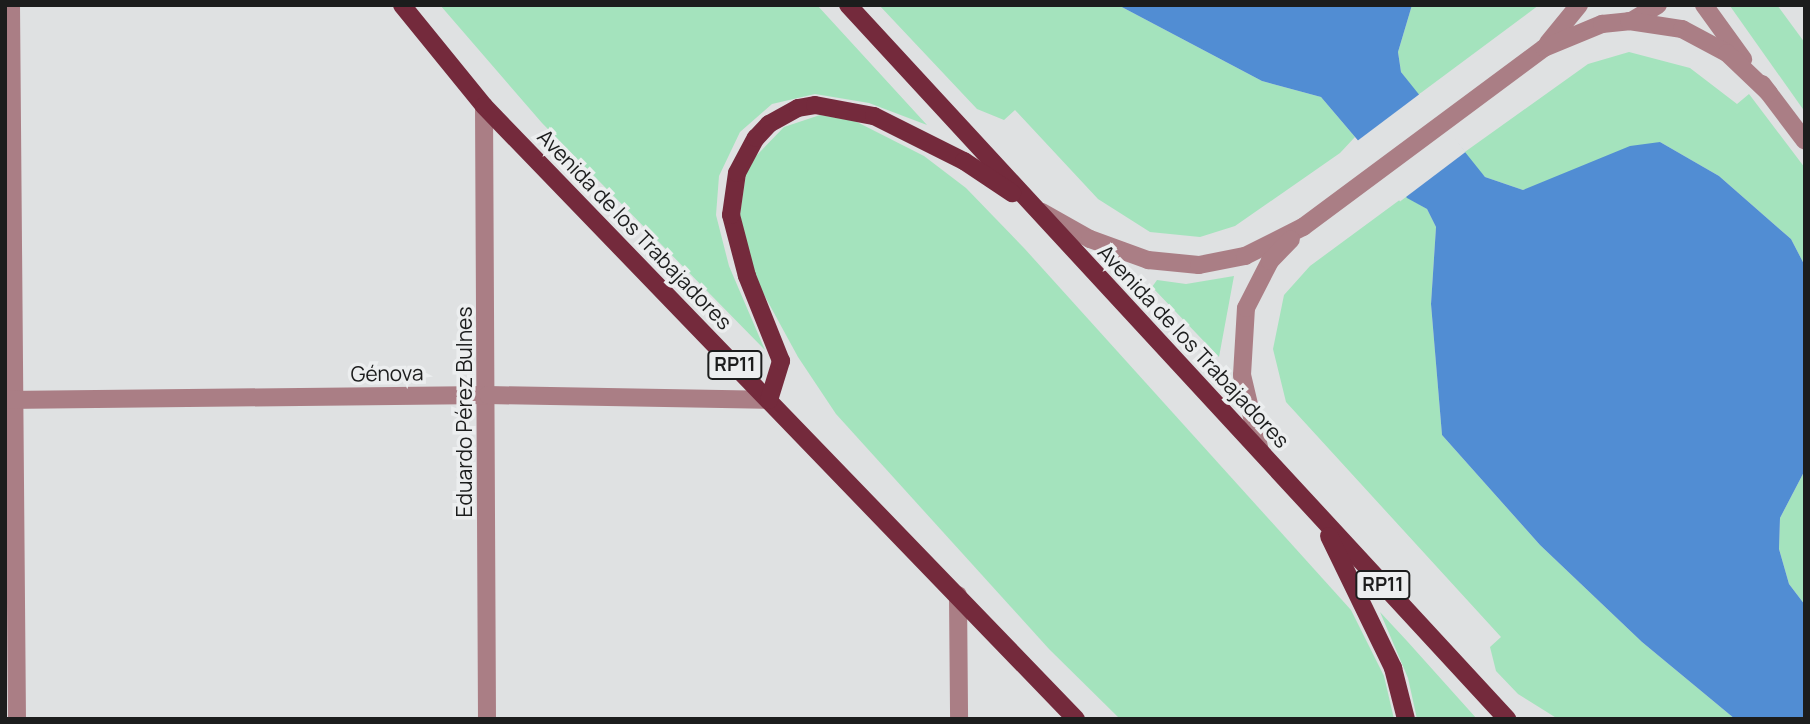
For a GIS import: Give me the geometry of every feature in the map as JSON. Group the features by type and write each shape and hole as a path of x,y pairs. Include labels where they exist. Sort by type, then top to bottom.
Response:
{"main road":[{"name":"Avenida de los Trabajadores","path":"402,5 484,106 1076,719"},
{"name":"Avenida de los Trabajadores","path":"848,5 1507,719"},
{"path":"769,400 781,361 747,276 732,215 737,173 756,138 769,124 798,108 815,105 874,116 964,161 1035,208"},
{"path":"1317,513 1368,611 1400,685 1406,719"}],"street":[{"path":"12,5 10,400 17,719"},
{"path":"1260,451 1242,375 1246,308 1270,261 1303,226 1544,48 1579,5"},
{"path":"1629,21 1658,5"},
{"path":"1704,5 1805,141"},
{"path":"1544,48 1602,24 1629,21 1682,29 1727,53 1769,93"},
{"name":"Eduardo Pérez Bulnes","path":"484,106 488,395 487,719"},
{"path":"1035,208 1120,251 1173,263 1222,263 1303,226"},
{"name":"Génova","path":"10,400 488,395 769,400"},
{"path":"958,596 959,719"}],"green space":[{"path":"440,5 817,5 927,125 869,103 815,94 772,104 740,132 719,176 716,215 729,266 765,350 542,123"},
{"path":"879,5 1118,5 1262,81 1321,97 1355,137 1340,153 1235,226 1200,237 1150,232 1098,199 1015,110 1004,120 977,109"},
{"path":"1412,5 1539,5 1418,95 1401,72 1398,52"},
{"path":"1777,5 1805,43 1805,112 1730,6"},
{"path":"1629,52 1690,68 1737,104 1749,94 1805,168 1805,266 1791,239 1719,176 1660,142 1523,190 1485,177 1462,154 1588,64"},
{"path":"820,115 855,121 924,156 966,188 1024,248 1351,610 1384,676 1394,719 1120,719 1049,649 836,414 798,357 756,280 740,215 746,174 756,156 784,127"},
{"path":"1405,196 1427,209 1436,227 1431,304 1442,435 1540,545 1642,642 1735,719 1558,719 1518,694 1496,671 1490,647 1501,637 1286,402 1273,349 1284,295 1310,266"},
{"path":"1234,276 1219,357 1152,287 1157,280 1186,284"},
{"path":"1805,470 1805,605 1789,584 1779,549 1780,518"},
{"path":"1380,612 1477,719 1417,719 1408,678"}],"water":[{"path":"1118,5 1412,5 1398,52 1401,72 1485,177 1523,190 1630,146 1660,142 1719,176 1791,239 1805,266 1805,470 1780,518 1779,549 1789,584 1805,605 1805,719 1735,719 1642,642 1540,545 1442,435 1431,304 1436,227 1427,209 1407,198 1321,97 1262,81"}],"pier":[{"path":"1421,93 1466,152 1400,201 1356,142"}]}
